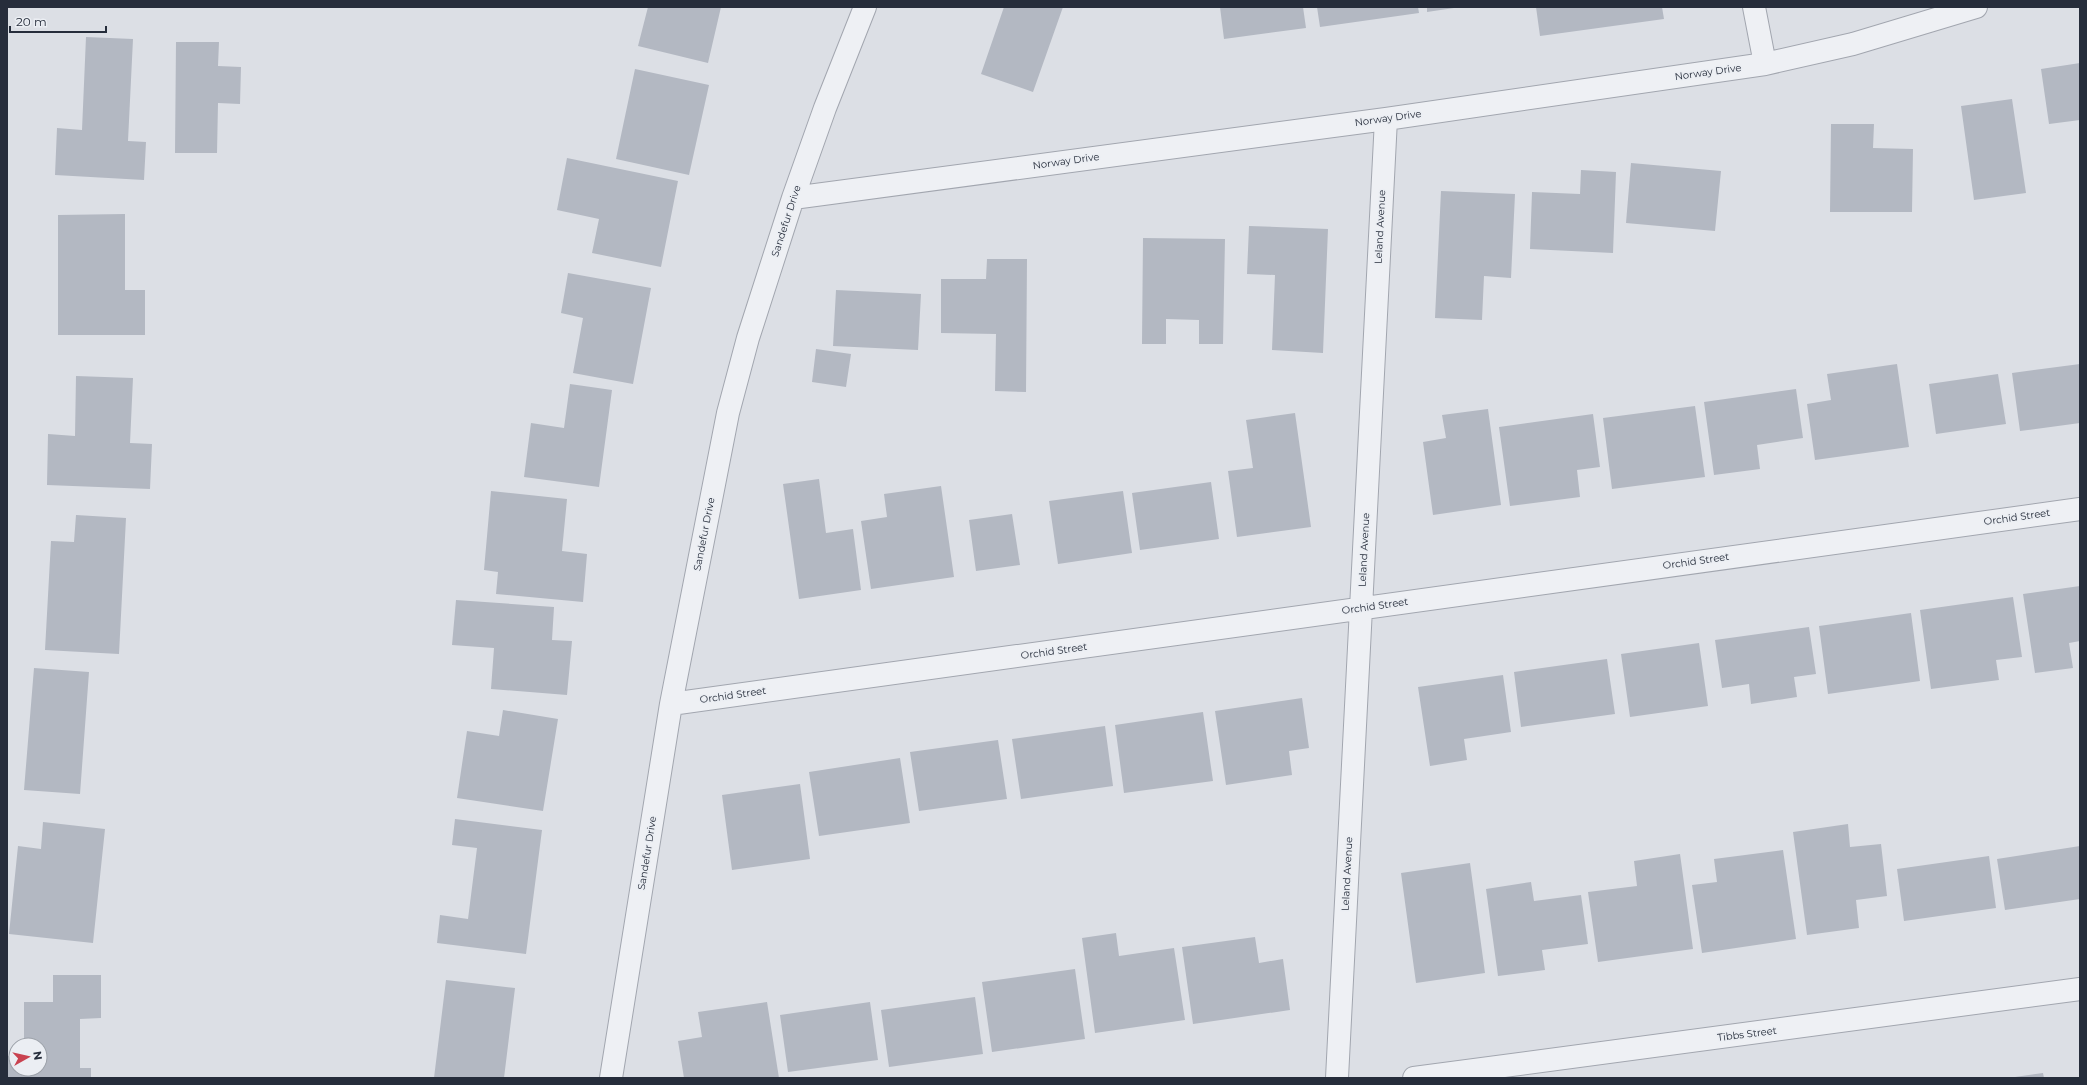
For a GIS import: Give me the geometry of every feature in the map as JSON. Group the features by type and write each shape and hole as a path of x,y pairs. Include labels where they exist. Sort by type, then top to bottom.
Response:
{"street":[{"name":"Sandefur Drive","path":"610,1078 671,704 728,412 748,338 793,198 825,108 866,7"},
{"path":"1754,7 1765,64"},
{"name":"Norway Drive","path":"793,198 1386,119 1765,64 1853,44 1976,7"},
{"name":"Leland Avenue","path":"1337,1078 1386,119"},
{"name":"Orchid Street","path":"671,704 2080,509"},
{"name":"Tibbs Street","path":"1414,1078 2080,989"}],"building":[{"path":"648,7 721,7 708,63 638,46"},
{"path":"1004,7 1063,7 1033,92 981,74"},
{"path":"1220,7 1303,7 1306,28 1224,39"},
{"path":"1317,7 1418,7 1419,13 1320,27"},
{"path":"1427,7 1454,7 1454,8 1427,12"},
{"path":"1536,7 1662,7 1664,19 1540,36"},
{"path":"86,37 133,39 128,141 146,142 144,180 55,175 57,128 82,130"},
{"path":"176,42 219,42 218,66 241,67 240,104 218,103 217,153 175,153"},
{"path":"2080,63 2080,120 2049,124 2041,69"},
{"path":"635,69 709,85 689,175 616,159"},
{"path":"2012,99 2026,193 1974,200 1961,106"},
{"path":"1831,124 1874,124 1873,148 1913,149 1912,212 1830,212"},
{"path":"567,158 678,181 661,267 592,253 599,219 557,210"},
{"path":"1631,163 1721,171 1715,231 1626,223"},
{"path":"1581,170 1616,172 1613,253 1530,249 1532,192 1580,194"},
{"path":"1441,191 1515,194 1511,278 1484,276 1482,320 1435,318"},
{"path":"125,214 125,290 145,290 145,335 58,335 58,215"},
{"path":"1249,226 1328,229 1323,353 1272,350 1275,275 1247,274"},
{"path":"1143,238 1225,239 1223,344 1199,344 1199,320 1166,319 1166,344 1142,344"},
{"path":"987,259 1027,259 1026,392 995,391 996,334 941,333 941,279 986,279"},
{"path":"568,273 651,288 633,384 573,373 583,318 561,313"},
{"path":"836,290 921,294 918,350 833,346"},
{"path":"816,349 851,354 846,387 812,382"},
{"path":"1897,364 1909,447 1815,460 1807,404 1831,400 1827,374"},
{"path":"2080,364 2080,423 2020,431 2012,373"},
{"path":"1998,374 2006,424 1936,434 1929,384"},
{"path":"76,376 133,378 130,443 152,444 150,489 47,485 48,434 75,436"},
{"path":"570,384 612,390 599,487 524,477 531,423 564,428"},
{"path":"1796,389 1803,438 1757,445 1760,469 1714,475 1704,402"},
{"path":"1695,406 1705,477 1612,489 1603,418"},
{"path":"1488,409 1501,505 1433,515 1423,442 1446,438 1442,415"},
{"path":"1295,413 1311,527 1237,537 1228,471 1253,468 1246,420"},
{"path":"1593,414 1600,467 1577,470 1580,497 1510,506 1499,427"},
{"path":"819,479 826,533 853,529 861,590 799,599 783,484"},
{"path":"1211,482 1219,539 1140,550 1132,493"},
{"path":"941,486 954,577 871,589 861,521 887,517 884,494"},
{"path":"491,491 567,499 562,551 587,554 583,602 496,594 498,572 484,570"},
{"path":"1123,491 1132,553 1058,564 1049,501"},
{"path":"1012,514 1020,565 976,571 969,520"},
{"path":"76,515 126,518 119,654 45,650 51,541 74,542"},
{"path":"2080,586 2080,641 2069,643 2073,668 2035,673 2023,594"},
{"path":"2013,597 2022,657 1996,660 1999,680 1931,689 1920,610"},
{"path":"456,600 554,607 552,640 572,641 567,695 491,689 494,648 452,645"},
{"path":"1911,613 1920,681 1828,694 1819,626"},
{"path":"1809,627 1816,674 1794,677 1797,697 1751,704 1749,684 1722,688 1715,640"},
{"path":"1699,643 1708,706 1630,717 1621,654"},
{"path":"1607,659 1615,714 1521,727 1514,672"},
{"path":"34,668 89,672 80,794 24,790"},
{"path":"1503,675 1511,732 1464,739 1467,760 1430,766 1418,687"},
{"path":"1302,698 1309,748 1289,751 1292,775 1226,785 1215,711"},
{"path":"503,710 558,719 543,811 457,798 467,731 499,736"},
{"path":"1203,712 1213,781 1124,793 1115,725"},
{"path":"1105,726 1113,786 1021,799 1012,739"},
{"path":"998,740 1007,799 919,811 910,752"},
{"path":"900,758 910,823 819,836 809,772"},
{"path":"800,784 810,859 732,870 722,795"},
{"path":"455,819 542,830 526,954 437,943 440,915 468,919 477,848 452,845"},
{"path":"43,822 105,829 93,943 9,934 18,846 41,849"},
{"path":"1848,824 1850,847 1881,844 1887,896 1856,900 1859,928 1807,935 1793,832"},
{"path":"2080,846 2080,899 2005,910 1997,859"},
{"path":"1783,850 1796,939 1702,953 1692,885 1717,882 1714,859"},
{"path":"1680,854 1693,949 1598,962 1588,892 1637,886 1634,861"},
{"path":"1989,856 1996,908 1904,921 1897,869"},
{"path":"1470,863 1485,973 1416,983 1401,873"},
{"path":"1531,882 1534,901 1581,895 1588,944 1542,950 1545,970 1498,976 1486,889"},
{"path":"1116,933 1119,956 1174,948 1185,1020 1095,1033 1082,938"},
{"path":"1255,937 1259,963 1283,959 1290,1010 1193,1024 1182,947"},
{"path":"1075,969 1085,1039 992,1052 982,982"},
{"path":"53,975 101,975 101,1018 80,1019 80,1068 91,1068 91,1078 7,1078 7,1056 8,1077 48,1077 48,1037 24,1037 24,1002 53,1002"},
{"path":"446,980 515,988 504,1078 434,1078"},
{"path":"975,997 983,1054 889,1067 881,1010"},
{"path":"767,1002 779,1078 684,1078 678,1041 702,1037 698,1012"},
{"path":"870,1002 878,1060 788,1072 780,1015"},
{"path":"2043,1073 2044,1078 2015,1077"}]}
